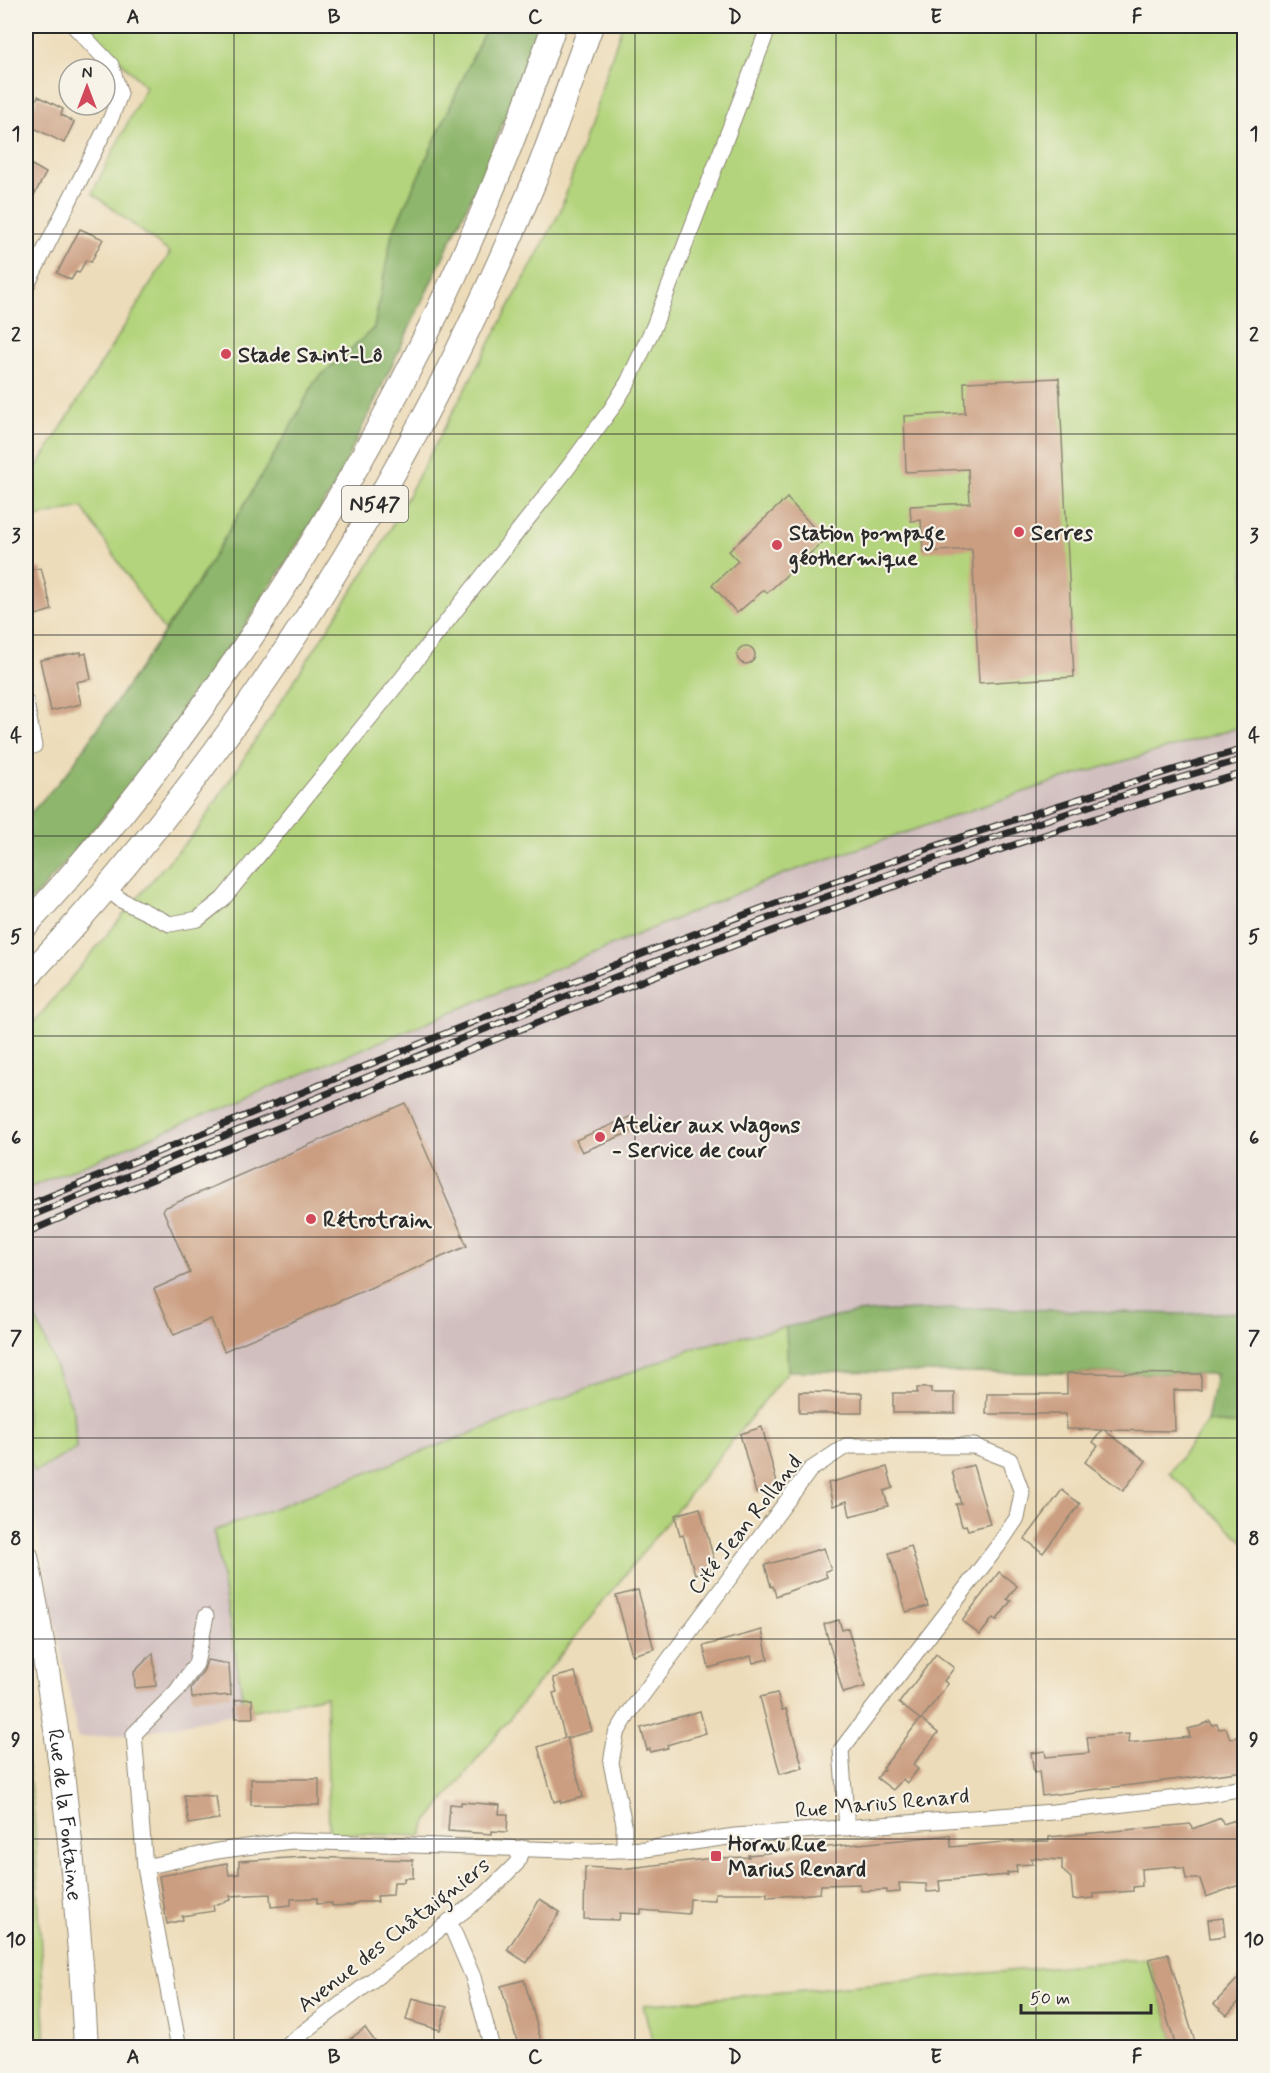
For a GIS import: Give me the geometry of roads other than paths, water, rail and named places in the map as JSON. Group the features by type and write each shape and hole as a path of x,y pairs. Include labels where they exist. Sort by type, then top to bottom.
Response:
{"main road":[{"name":"N547","path":"26,925 62,886 151,779 262,622 312,544 391,404 447,295 500,172 554,26"},
{"name":"N547","path":"26,978 106,888 173,806 267,677 309,613 397,467 448,369 533,183 591,26"},
{"name":"Rue de la Fontaine","path":"26,1557 69,1819 81,1948 86,2048"},
{"path":"26,1645 51,1780 61,1887 71,2048"}],"street":[{"path":"26,287 111,118 120,94 111,65 74,26"},
{"path":"106,888 121,900 170,924 198,919 223,899 403,677 567,469 612,408 628,382 654,326 769,26"},
{"path":"26,702 34,746"},
{"name":"Cité Jean Rolland","path":"624,1850 624,1824 611,1763 616,1734 810,1470 846,1446 974,1446 1010,1460 1022,1493 1017,1518 841,1750 847,1828"},
{"path":"179,2048 145,1867 134,1734 176,1692 196,1664 206,1616"},
{"name":"Rue Marius Renard","path":"145,1867 217,1851 291,1841 646,1850 735,1836 1053,1812 1196,1796 1245,1788"},
{"name":"Avenue des Châtaigniers","path":"284,2048 486,1894 517,1863 522,1848"},
{"path":"449,1921 473,1977 492,2048"}],"railway":[{"path":"26,1206 507,1008 810,890 954,840 1244,749"},
{"path":"26,1218 478,1032 781,913 1088,806 1244,759"},
{"path":"26,1233 505,1036 714,953 924,876 1136,805 1244,773"}],"place":[{"name":"Stade Saint-Lô","path":"226,354"},
{"name":"Serres","path":"1019,532"},
{"name":"Station pompage géothermique","path":"777,545"},
{"name":"Atelier aux Wagons - Service de cour","path":"600,1137"},
{"name":"Rétrotrain","path":"311,1219"},
{"name":"Hornu Rue Marius Renard","path":"716,1856"}]}
